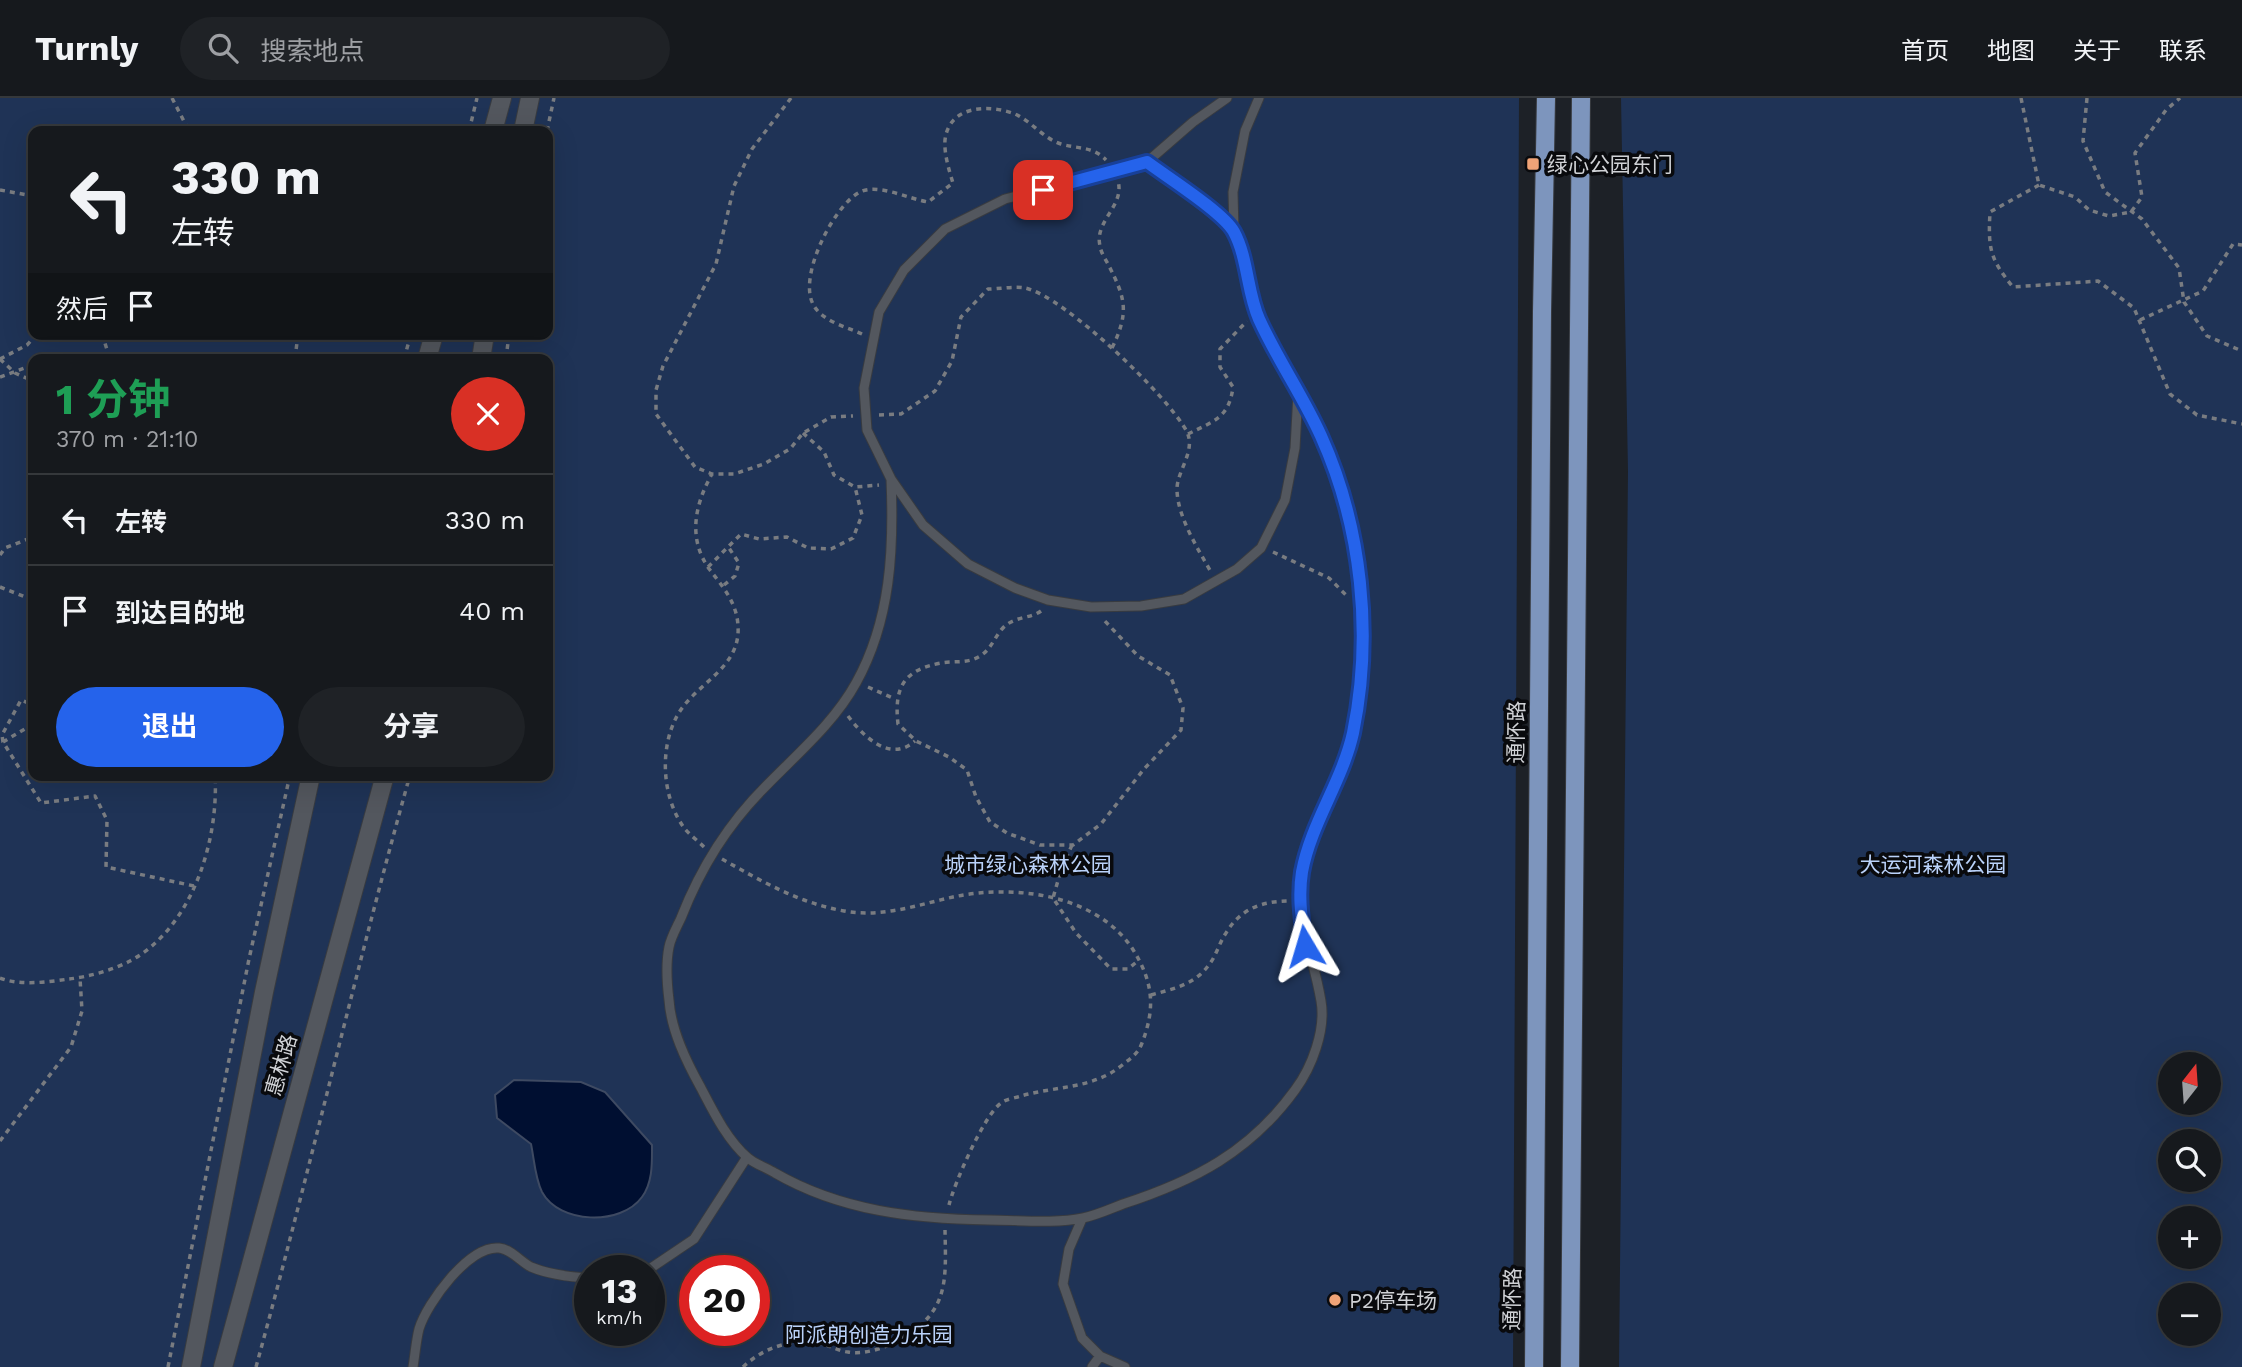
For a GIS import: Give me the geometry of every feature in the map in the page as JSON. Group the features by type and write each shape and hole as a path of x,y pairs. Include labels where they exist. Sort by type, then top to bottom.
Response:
{"main road":[{"path":"494,126 502,98"},
{"path":"524,126 530,98"},
{"name":"通怀路","path":"1534,1367 1546,98"},
{"path":"1570,1367 1581,98"},
{"name":"惠林路","path":"191,1367 264,992 310,781"},
{"name":"惠林路","path":"223,1367 383,781"}],"lane":[{"path":"1227,98 1193,122 1147,162 1005,199 946,229 904,270 879,312 864,388 867,430 891,479 923,525 968,564 1015,588 1048,600 1091,607 1141,606 1184,599 1216,582 1261,548 1285,500 1294,448 1298,393"},
{"path":"891,479 891,578 876,635 857,681 840,706 728,827 711,852 669,948 668,1004 684,1058 716,1118 747,1157 800,1188 844,1203 898,1215 945,1220 1082,1219 1169,1191 1237,1151 1296,1089 1314,1058 1322,1006 1305,946 1300,901 1302,873 1310,843 1336,787 1352,734 1361,677 1362,621 1357,559 1345,497 1321,435 1258,316 1234,231 1233,192 1245,131 1259,98"},
{"path":"1147,162 1234,231"},
{"path":"665,1259 694,1239 747,1157"},
{"path":"1082,1219 1069,1249 1063,1284 1082,1338 1100,1356 1125,1367"},
{"path":"413,1367 419,1328 435,1297 464,1265 488,1248 502,1248 530,1266 564,1277 574,1277"},
{"path":"1092,1367 1100,1356"}],"path":[{"path":"172,98 186,126"},
{"path":"470,126 477,98"},
{"path":"548,126 554,98"},
{"path":"791,98 752,149 734,186 716,264 663,366 656,390 656,414 695,467 712,474 734,474 764,464 790,449 803,433 831,417 901,414 935,391 952,361 961,317 988,289 1026,288 1095,330 1169,408 1188,434 1187,461 1177,487 1181,510 1216,582"},
{"path":"2021,98 2039,185"},
{"path":"2087,98 2083,141 2105,192 2142,219 2179,268 2184,302 2207,336 2242,351"},
{"path":"2180,98 2166,110 2135,153 2142,197 2131,212 2109,216 2089,210 2075,197 2039,185 1990,212 1992,262 2013,287 2098,281 2134,308 2170,394 2197,415 2242,424"},
{"path":"0,190 28,195"},
{"path":"2140,320 2203,291 2233,244 2242,245"},
{"path":"1188,434 1216,420 1230,407 1233,387 1220,367 1220,349 1246,321 1258,316"},
{"path":"28,379 15,373 0,359 32,340"},
{"path":"0,377 28,367"},
{"path":"803,433 824,452 834,475 855,487 876,486 891,479"},
{"path":"712,474 698,499 695,527 699,550 735,607 738,628 734,652 677,715 669,736 665,767 669,801 685,829 711,852 797,899 845,912 903,911 955,896 1020,892 1053,898 1094,912 1123,936 1146,970 1151,995 1151,1021 1138,1053 1112,1073 1085,1085 1002,1102 987,1118 955,1181 945,1220 946,1268 940,1300 922,1327 886,1348 849,1353 817,1343 778,1345 752,1358 743,1367"},
{"path":"708,567 727,545 741,534 759,539 788,537 808,548 831,550 853,538 862,515 855,487"},
{"path":"0,555 5,548 28,539"},
{"path":"723,585 735,576 739,563 727,545"},
{"path":"1261,548 1294,560 1329,578 1351,600 1362,621"},
{"path":"0,587 28,598"},
{"path":"1048,600 1039,614 1021,617 1003,628 992,647 973,660 939,663 916,670 900,685 895,699 898,724 916,741 949,757 967,770 976,797 990,822 1007,833 1040,845 1073,845"},
{"path":"1091,607 1138,656 1170,675 1183,708 1181,730 1144,769 1101,824 1073,845 1060,870 1053,898 1076,933 1111,968 1128,969 1139,960"},
{"path":"857,681 895,699"},
{"path":"28,703 21,700 2,735 3,742 41,803 95,796 107,820 107,867 194,886"},
{"path":"840,706 866,739 892,750 906,749 916,741"},
{"path":"3,742 28,726"},
{"path":"0,978 48,982 80,978 130,961 163,935 194,886 211,841 215,781"},
{"path":"168,1367 247,973 289,781"},
{"path":"256,1367 298,1215 369,923 408,781"},
{"path":"1151,995 1186,985 1208,967 1227,930 1249,908 1269,901 1300,901"},
{"path":"0,1141 71,1047 82,1011 80,978"}],"green space":[{"name":"城市绿心森林公园","path":"0,98 1519,98 1513,1367 0,1367"},
{"name":"大运河森林公园","path":"1621,98 2242,98 2242,1367 1619,1367 1628,471"}],"shaded area":[{"path":"514,1080 581,1082 605,1092 652,1145 650,1178 642,1197 620,1213 606,1217 576,1215 550,1203 542,1192 536,1174 531,1144 497,1118 495,1095"}],"place":[{"name":"绿心公园东门","path":"1533,164"},
{"name":"P2停车场","path":"1335,1300"}],"route":[{"path":"1043,190 1147,162 1234,231 1258,316 1321,435 1345,497 1357,559 1362,621 1361,677 1352,734 1336,787 1310,843 1302,873 1300,901 1305,946"}],"park label":[{"name":"阿派朗创造力乐园","path":"869,1334"}]}
